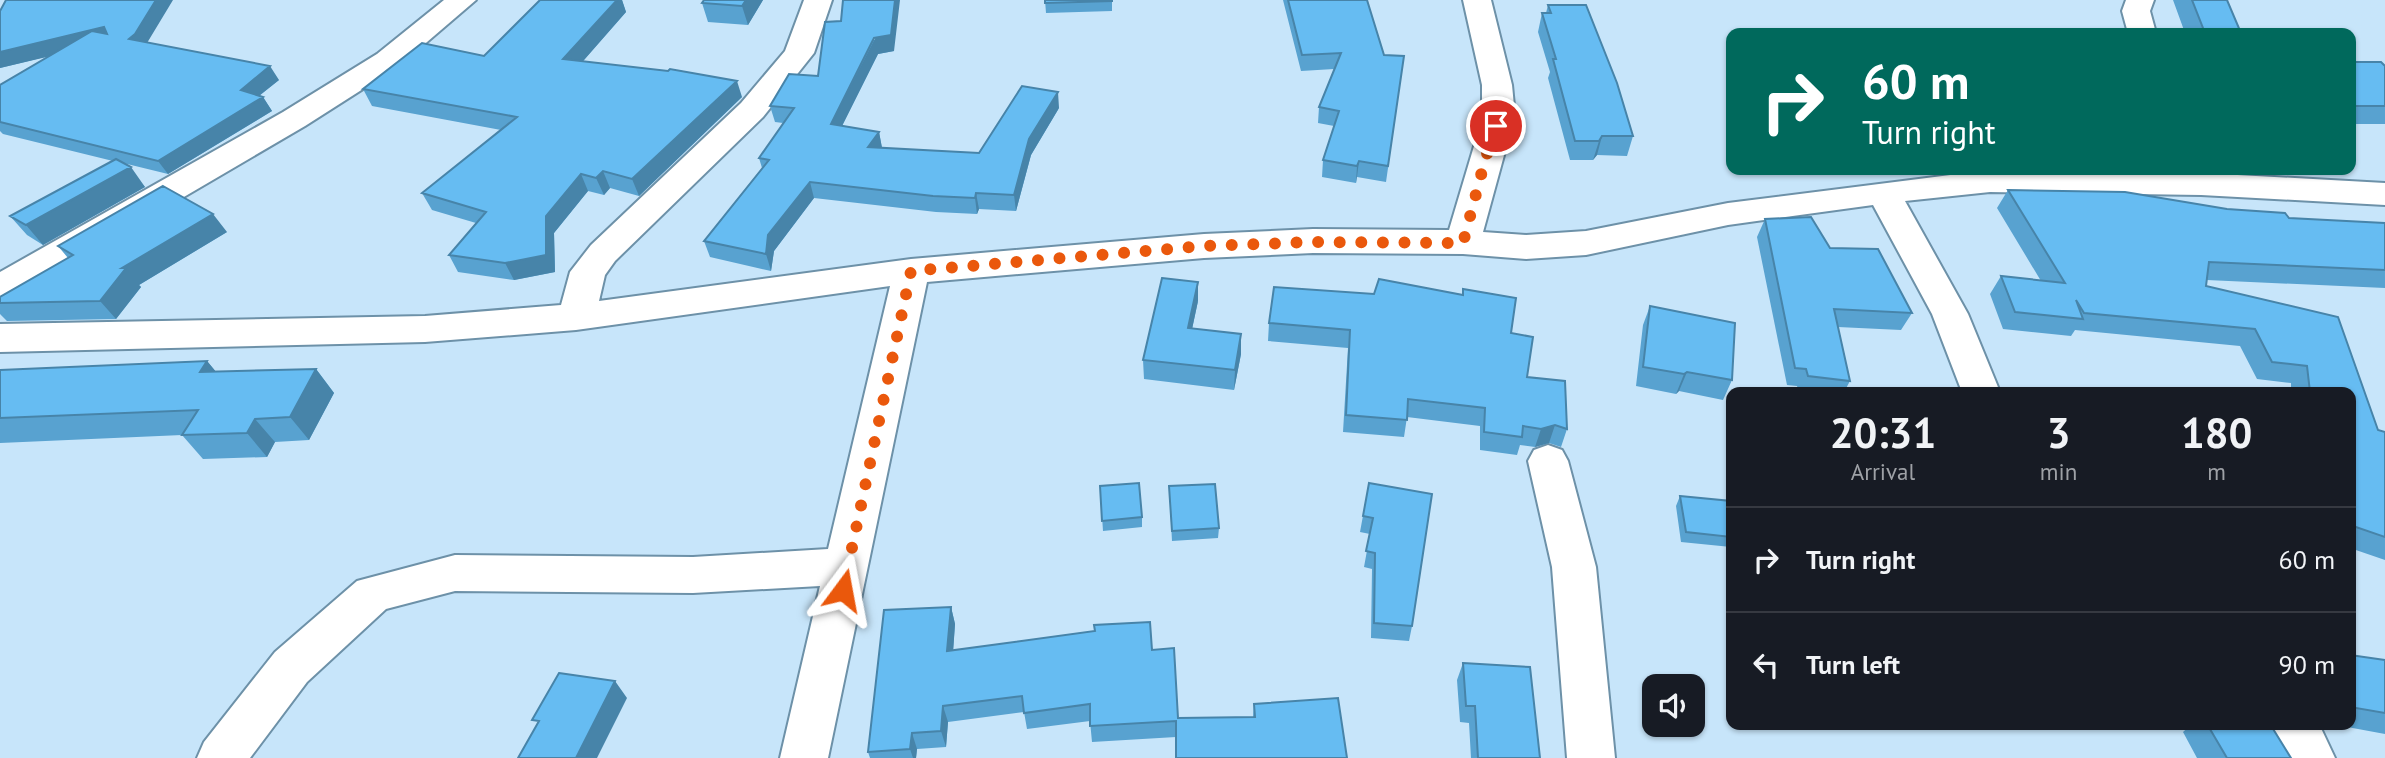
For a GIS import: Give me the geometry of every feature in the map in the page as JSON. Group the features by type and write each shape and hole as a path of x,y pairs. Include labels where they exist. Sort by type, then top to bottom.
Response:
{"street":[{"path":"0,288 294,119 388,60 462,0"},
{"path":"576,317 588,272 603,253 752,110 799,53 818,0"},
{"path":"1463,243 1496,126 1498,106 1497,85 1477,0"},
{"path":"2140,0 2136,11 2140,28"},
{"path":"0,338 425,329 576,317 911,271 1218,246 1313,242 1463,243 1526,247 1586,243 1728,214 1990,181 2198,177 2385,194"},
{"path":"1884,194 1950,314 1979,387"},
{"path":"804,758 911,271"},
{"path":"1548,461 1574,567 1591,758"},
{"path":"221,758 291,667 373,594 455,573 694,575 848,566"},
{"path":"2297,730 2311,758"}],"building":[{"path":"6,0 156,0 129,39 270,66 241,90 263,97 158,161 0,122 0,85 92,31 107,34 104,27 0,52 0,11"},
{"path":"540,0 617,0 563,59 668,71 670,69 737,81 632,179 603,171 596,178 581,174 546,216 546,255 505,263 449,255 486,212 422,193 517,117 363,89 422,43 484,56"},
{"path":"704,0 746,0 742,6 702,3"},
{"path":"843,0 895,0 891,35 874,38 831,124 879,132 868,147 979,153 1022,86 1058,92 1029,139 1014,195 976,193 975,198 933,196 810,182 768,235 766,254 704,241 769,160 759,158 794,108 770,106 789,74 818,76 825,22 841,21"},
{"path":"1045,0 1112,0 1112,1 1045,3"},
{"path":"1288,0 1367,0 1384,55 1404,56 1388,166 1359,161 1357,166 1323,160 1339,111 1319,107 1341,53 1302,55"},
{"path":"2192,0 2227,0 2239,28 2203,28"},
{"path":"1548,5 1586,5 1617,83 1633,136 1602,136 1599,141 1575,141 1542,13 1551,13"},
{"path":"2356,62 2381,62 2385,66 2385,106 2356,106"},
{"path":"116,159 131,167 26,225 10,216"},
{"path":"163,186 213,214 122,268 126,268 100,301 0,303 0,297 73,255 58,246"},
{"path":"2008,190 2125,192 2227,209 2285,213 2289,218 2385,223 2385,270 2209,262 2206,286 2338,317 2378,430 2385,432 2385,537 2356,527 2356,387 2309,387 2307,366 2272,362 2255,329 2084,313 2076,300 2083,319 2015,312 2001,276 2065,283"},
{"path":"1811,217 1830,248 1878,249 1912,313 1834,309 1850,381 1808,376 1806,369 1795,368 1765,219"},
{"path":"1162,278 1198,282 1188,328 1241,334 1235,370 1143,360"},
{"path":"1379,279 1463,295 1463,289 1516,298 1511,333 1533,337 1527,377 1565,381 1567,429 1555,425 1541,429 1523,426 1522,437 1484,432 1485,408 1408,399 1407,420 1346,415 1350,330 1269,323 1274,287 1374,294"},
{"path":"1650,306 1735,323 1732,380 1643,367"},
{"path":"207,361 200,372 316,369 290,417 255,419 247,433 182,435 198,410 0,418 0,370"},
{"path":"1139,483 1142,517 1102,521 1100,486"},
{"path":"1369,483 1432,494 1412,626 1374,623 1375,553 1366,551 1373,518 1363,516"},
{"path":"1215,484 1219,528 1172,531 1169,486"},
{"path":"1680,496 1726,501 1726,536 1686,532"},
{"path":"951,607 947,651 1095,631 1094,625 1150,622 1152,650 1174,648 1178,718 1255,717 1254,704 1338,698 1347,758 1176,758 1176,721 1090,726 1090,704 1024,713 1022,696 943,706 941,731 912,733 910,749 868,752 884,610"},
{"path":"2356,656 2385,660 2385,713 2356,708"},
{"path":"1463,663 1530,667 1540,758 1478,758 1475,706 1466,706"},
{"path":"559,673 615,681 576,758 518,758 539,721 532,720"},
{"path":"2211,730 2274,730 2291,758 2227,758"}],"route":[{"path":"843,590 911,271 1204,246 1313,242 1463,243 1496,126"}]}
